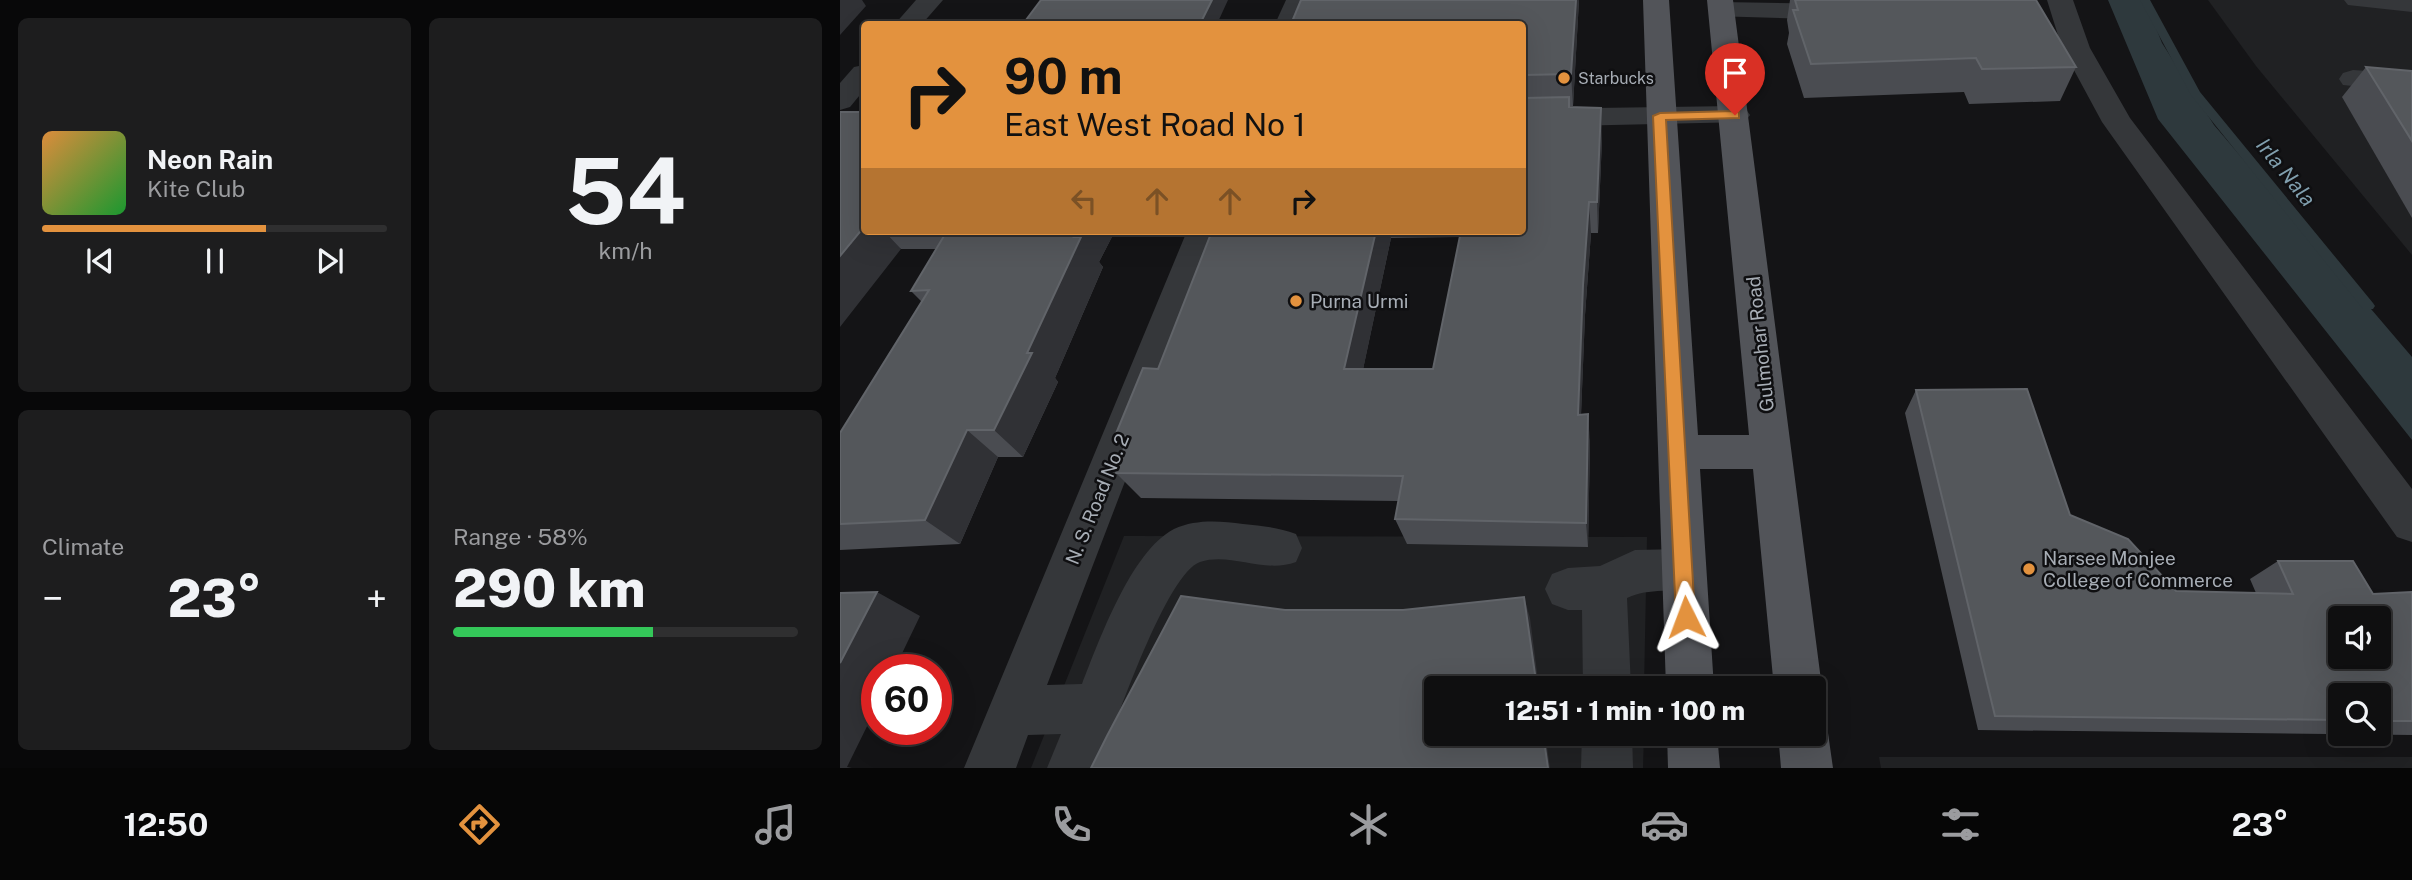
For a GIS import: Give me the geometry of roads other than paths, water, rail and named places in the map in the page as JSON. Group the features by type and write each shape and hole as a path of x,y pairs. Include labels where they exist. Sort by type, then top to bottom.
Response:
{"main road":[{"path":"1656,0 1689,676"},
{"name":"Gulmohar Road","path":"1720,5 1735,115 1797,676"},
{"path":"1678,452 1772,452"},
{"path":"1693,746 1694,768"},
{"path":"1804,746 1807,768"}],"street":[{"path":"911,21 930,0"},
{"path":"1289,21 1299,0"},
{"path":"2060,0 2076,48 2117,122 2412,523"},
{"path":"2357,0 2412,4"},
{"path":"1720,5 1872,12"},
{"path":"2353,79 2412,83"},
{"path":"844,118 861,80"},
{"path":"1526,118 1735,115"},
{"name":"N. S. Road No. 2","path":"990,768 1202,235"},
{"path":"1073,768 1151,586 1174,551 1189,544 1280,548"},
{"path":"1604,676 1586,588 1635,571 1683,570"},
{"path":"1013,711 1097,708"},
{"path":"1607,746 1607,768"}],"waterway":[{"name":"Irla Nala","path":"2145,0 2195,93 2368,306"}],"place":[{"name":"Starbucks","path":"1564,78"},
{"name":"Purna Urmi","path":"1296,301"},
{"name":"Narsee Monjee College of Commerce","path":"2029,569"}]}
